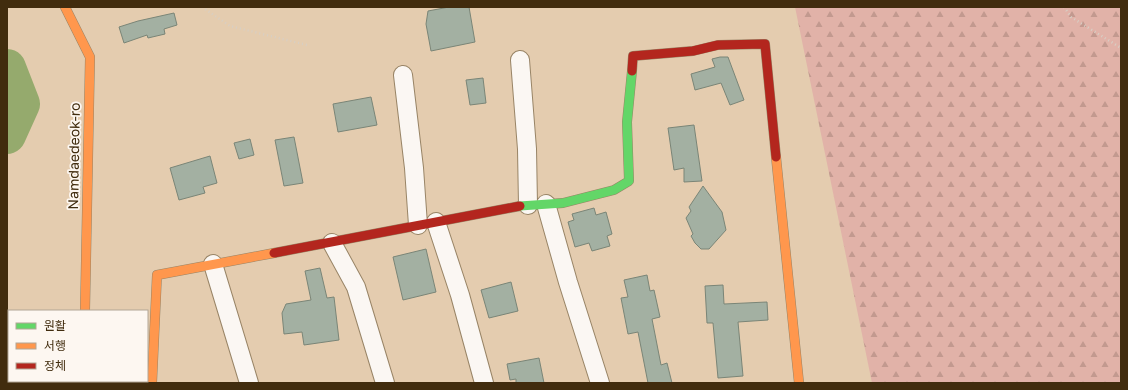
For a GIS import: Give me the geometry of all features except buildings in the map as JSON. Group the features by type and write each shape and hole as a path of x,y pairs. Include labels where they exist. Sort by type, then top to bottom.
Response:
{"street":[{"name":"Namdaedeok-ro","path":"65,7 90,57 85,310"},
{"path":"152,383 156,275 332,243 418,225 537,205 563,203 614,190 629,181 628,122 633,56 693,51 718,45 765,44 799,383"},
{"path":"520,60 527,149 537,205 568,282 600,383"},
{"path":"403,75 414,168 418,225"},
{"path":"436,222 460,295 484,383"},
{"path":"332,243 356,287 385,383"},
{"path":"213,264 250,383"}],"path":[{"path":"202,7 230,26 307,45"},
{"path":"1064,7 1071,17 1121,48"}],"green space":[{"path":"795,7 1121,7 1121,383 872,383"}],"waterway":[{"path":"7,68 21,104 7,135"}],"traffic: fast":[{"path":"520,206 563,203 614,190 629,181 627,122 632,71"}],"traffic: slow":[{"path":"65,7 90,57 85,310"},
{"path":"776,157 799,383"},
{"path":"152,383 157,275 274,253"}],"traffic: jam":[{"path":"632,71 633,56 693,51 718,45 765,44 776,157"},
{"path":"274,253 520,206"}]}
